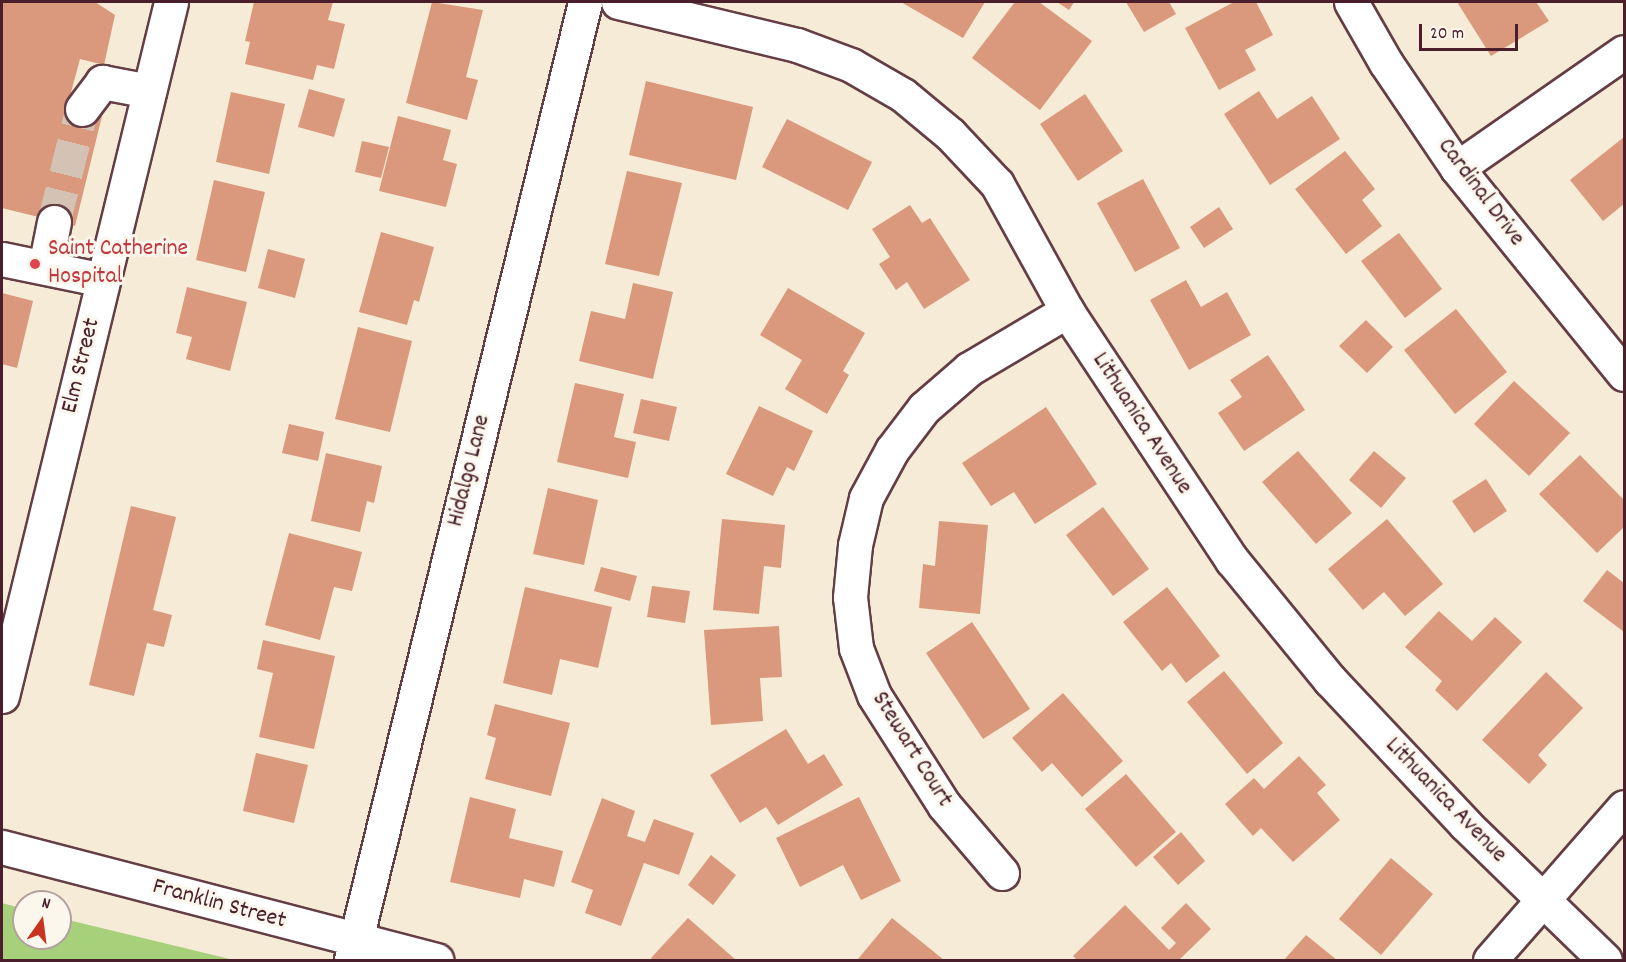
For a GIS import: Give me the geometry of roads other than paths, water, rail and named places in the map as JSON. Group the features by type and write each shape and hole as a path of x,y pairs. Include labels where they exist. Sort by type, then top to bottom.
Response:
{"street":[{"name":"Elm Street","path":"2,696 171,2"},
{"name":"Hidalgo Lane","path":"353,951 585,2"},
{"name":"Lithuanica Avenue","path":"618,2 797,45 851,65 903,95 950,134 997,184 1067,311 1232,560 1330,680 1543,902 1605,960"},
{"name":"Cardinal Drive","path":"1351,2 1386,63 1457,168 1624,374"},
{"path":"1457,168 1624,52"},
{"path":"82,109 102,82 149,91"},
{"path":"45,267 54,222"},
{"path":"2,259 103,280"},
{"name":"Stewart Court","path":"1002,873 944,805 874,695 855,638 850,597 855,545 866,498 892,450 924,408 969,369 1067,311"},
{"path":"1490,960 1624,807"},
{"name":"Franklin Street","path":"2,847 353,951 437,960"}],"tunnel":[{"path":"54,222 82,109"}],"place":[{"name":"Saint Catherine Hospital","path":"35,264"}]}
